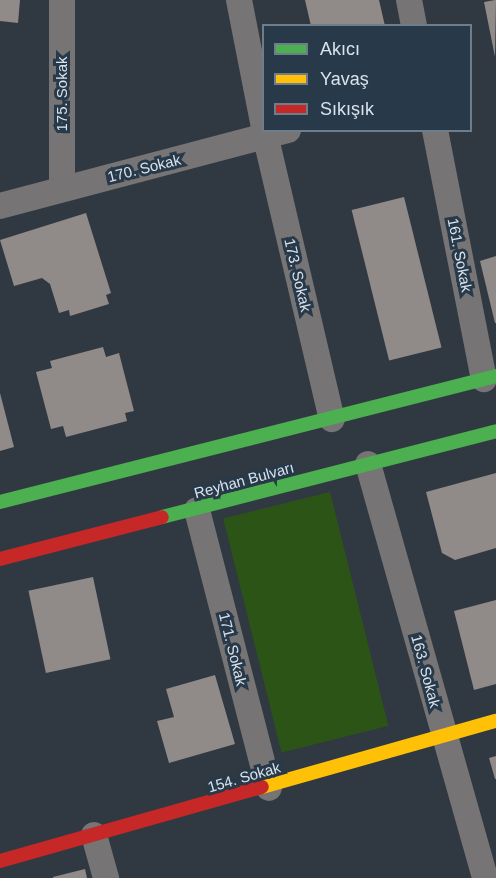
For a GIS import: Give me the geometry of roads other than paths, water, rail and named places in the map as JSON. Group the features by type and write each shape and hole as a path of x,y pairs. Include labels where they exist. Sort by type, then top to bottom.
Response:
{"main road":[{"path":"0,502 490,377"},
{"name":"Reyhan Bulvarı","path":"0,559 496,431"},
{"name":"154. Sokak","path":"0,861 269,788 443,733 496,721"}],"street":[{"name":"175. Sokak","path":"62,0 62,189"},
{"name":"173. Sokak","path":"239,0 262,97"},
{"path":"409,0 414,24"},
{"name":"170. Sokak","path":"0,206 266,132"},
{"name":"173. Sokak","path":"270,132 332,419"},
{"name":"161. Sokak","path":"435,132 490,377"},
{"name":"163. Sokak","path":"368,464 485,878"},
{"name":"171. Sokak","path":"197,510 269,788"},
{"path":"94,835 106,878"}]}
